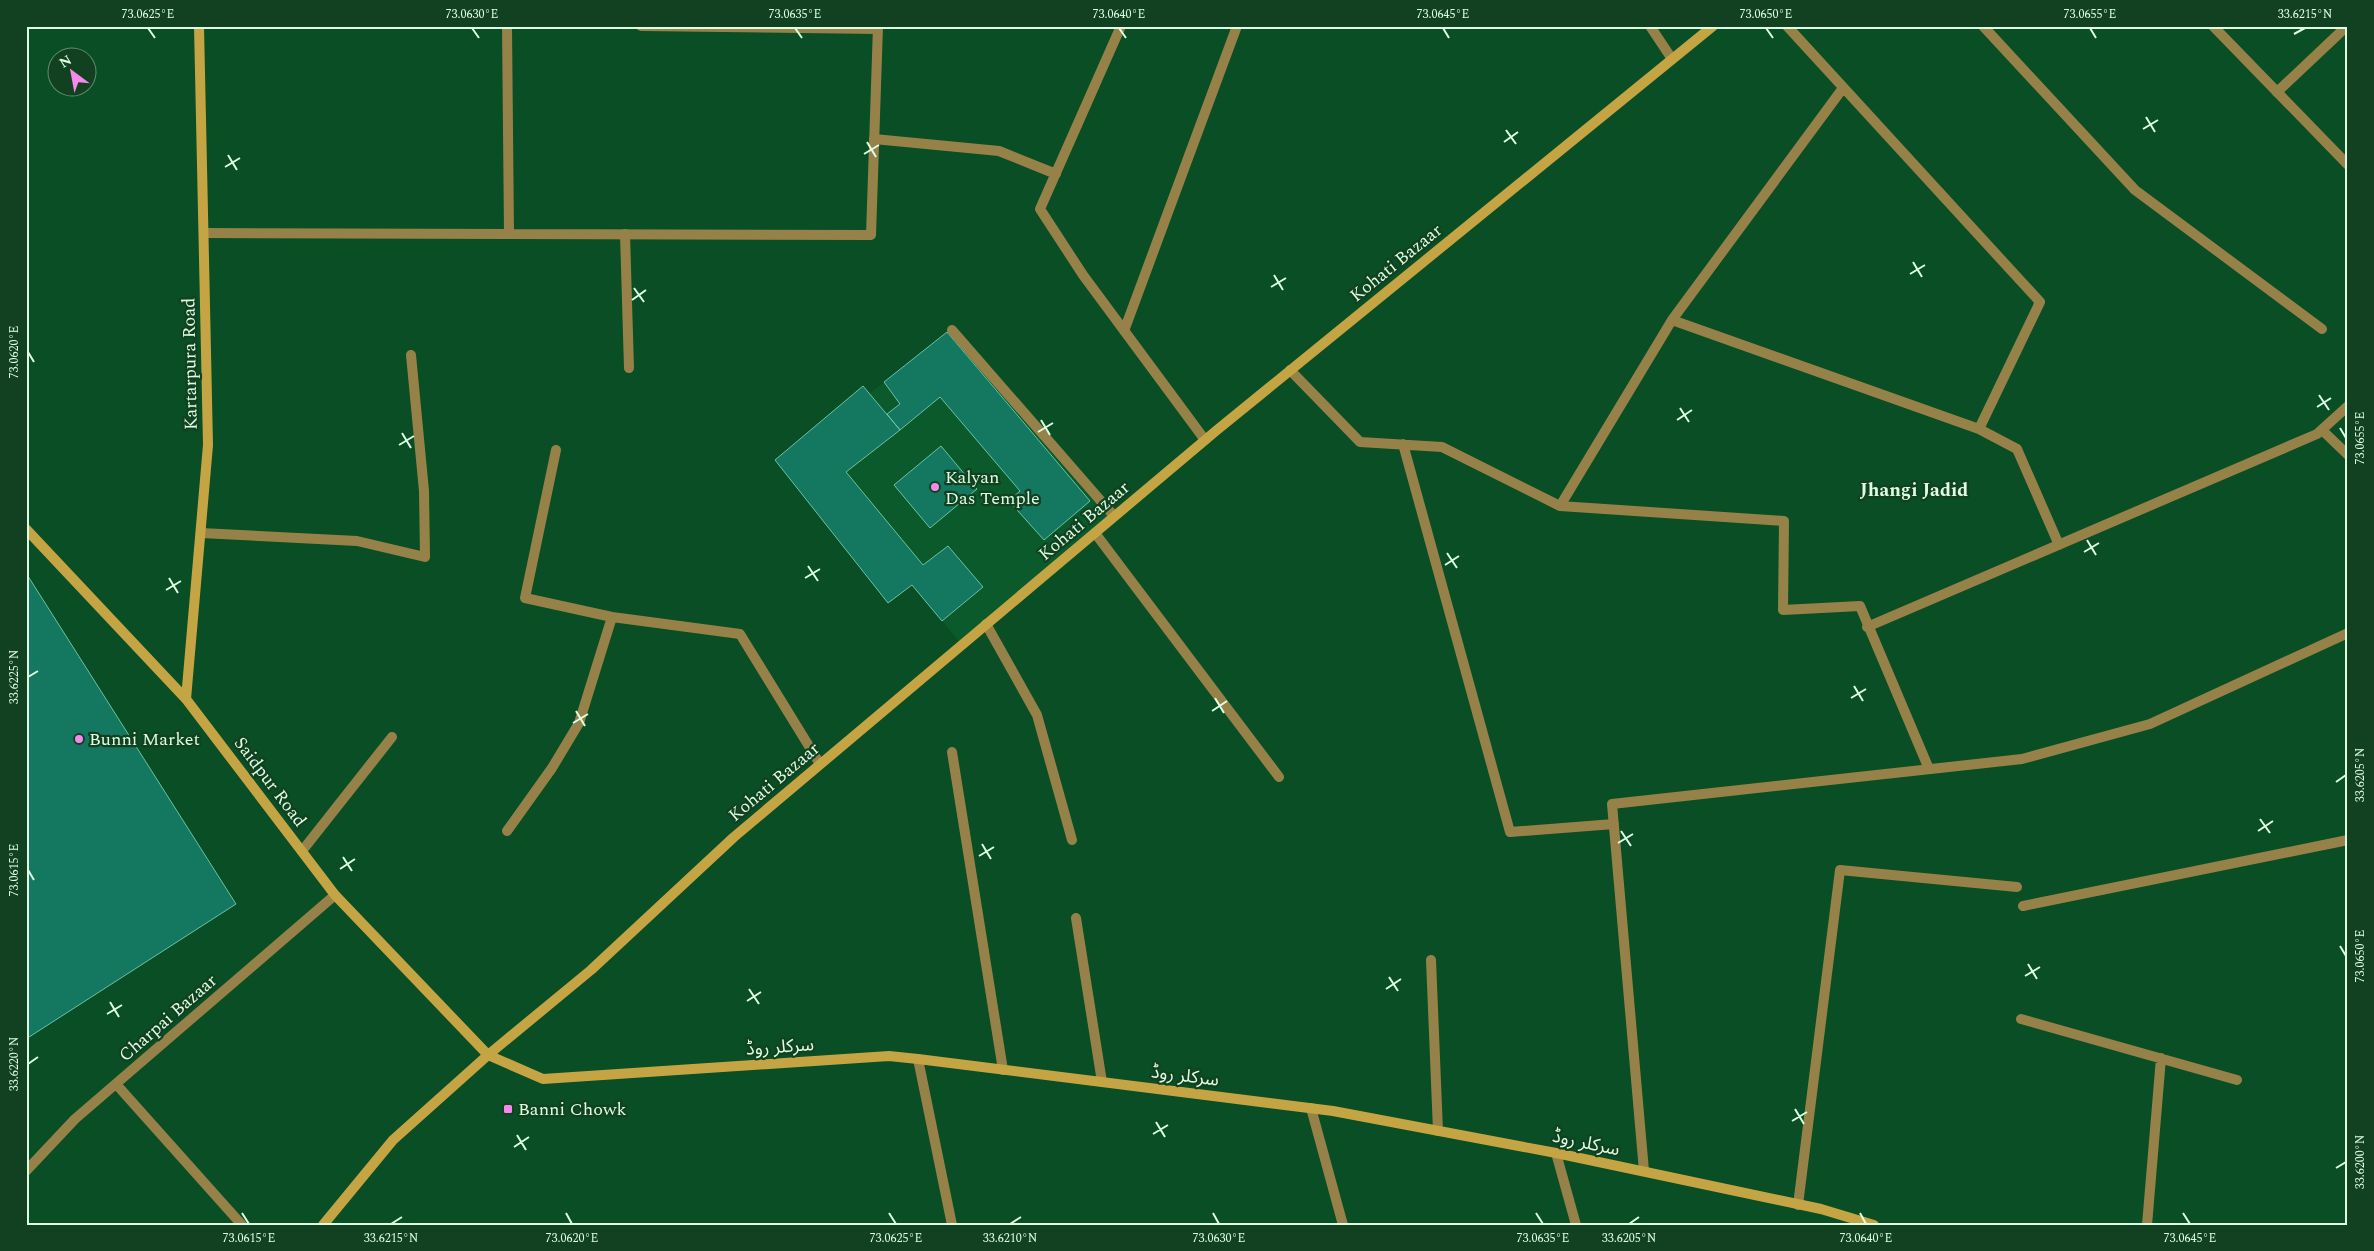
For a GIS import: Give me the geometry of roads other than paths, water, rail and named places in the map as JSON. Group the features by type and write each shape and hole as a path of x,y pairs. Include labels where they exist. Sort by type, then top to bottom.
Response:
{"street":[{"name":"Kartarpura Road","path":"186,699 208,445 199,26"},
{"path":"507,26 510,234"},
{"path":"204,233 871,235 878,28 641,26"},
{"path":"1121,26 1040,209 1083,275 1205,440"},
{"path":"1124,331 1237,26"},
{"path":"1650,26 1672,59"},
{"name":"Kohati Bazaar","path":"323,1225 393,1140 488,1055 591,970 734,837 1205,440 1713,26"},
{"path":"1786,26 2040,302 1980,429"},
{"path":"1983,26 2135,190 2322,329"},
{"path":"2213,26 2348,165"},
{"path":"2277,92 2347,26"},
{"path":"1560,506 1672,320 1843,88"},
{"path":"874,139 999,151 1056,174"},
{"path":"625,234 629,368"},
{"path":"1672,320 1980,429 2017,449 2059,545"},
{"path":"952,330 1114,516"},
{"path":"201,533 358,541 425,557 424,491 411,355"},
{"path":"1290,370 1360,442 1442,447 1560,506 1784,521 1784,610 1860,606 1867,627 1904,706 1929,769"},
{"path":"1867,627 2317,434 2348,406"},
{"path":"2322,430 2348,455"},
{"path":"1403,444 1510,832 1614,824"},
{"path":"556,450 525,598 612,616 740,634 820,764"},
{"name":"Saidpur Road","path":"26,530 186,699 335,895 488,1055"},
{"path":"1095,533 1279,777"},
{"path":"507,831 552,768 579,722 612,616"},
{"path":"986,624 1037,715 1072,840"},
{"path":"1644,1171 1612,804 2022,759 2150,724 2348,633"},
{"path":"302,851 392,737"},
{"path":"952,752 1004,1070"},
{"path":"2023,906 2348,840"},
{"path":"1798,1205 1840,870 2016,887"},
{"name":"Charpai Bazaar","path":"26,1171 75,1119 335,895"},
{"path":"1076,918 1102,1082"},
{"path":"1431,960 1438,1131"},
{"path":"2021,1019 2237,1080"},
{"name":"سرکلر روڈ","path":"488,1055 543,1079 889,1056 918,1059 1311,1108 1644,1171 1798,1205 1874,1225"},
{"path":"2147,1225 2160,1058"},
{"path":"918,1059 952,1225"},
{"path":"116,1084 242,1225"},
{"path":"1311,1108 1343,1225"},
{"path":"1556,1153 1576,1225"}],"place":[{"name":"Kalyan Das Temple","path":"935,487"},
{"name":"Bunni Market","path":"79,739"},
{"name":"Banni Chowk","path":"508,1109"}],"district":[{"name":"Jhangi Jadid","path":"1914,490"}]}
